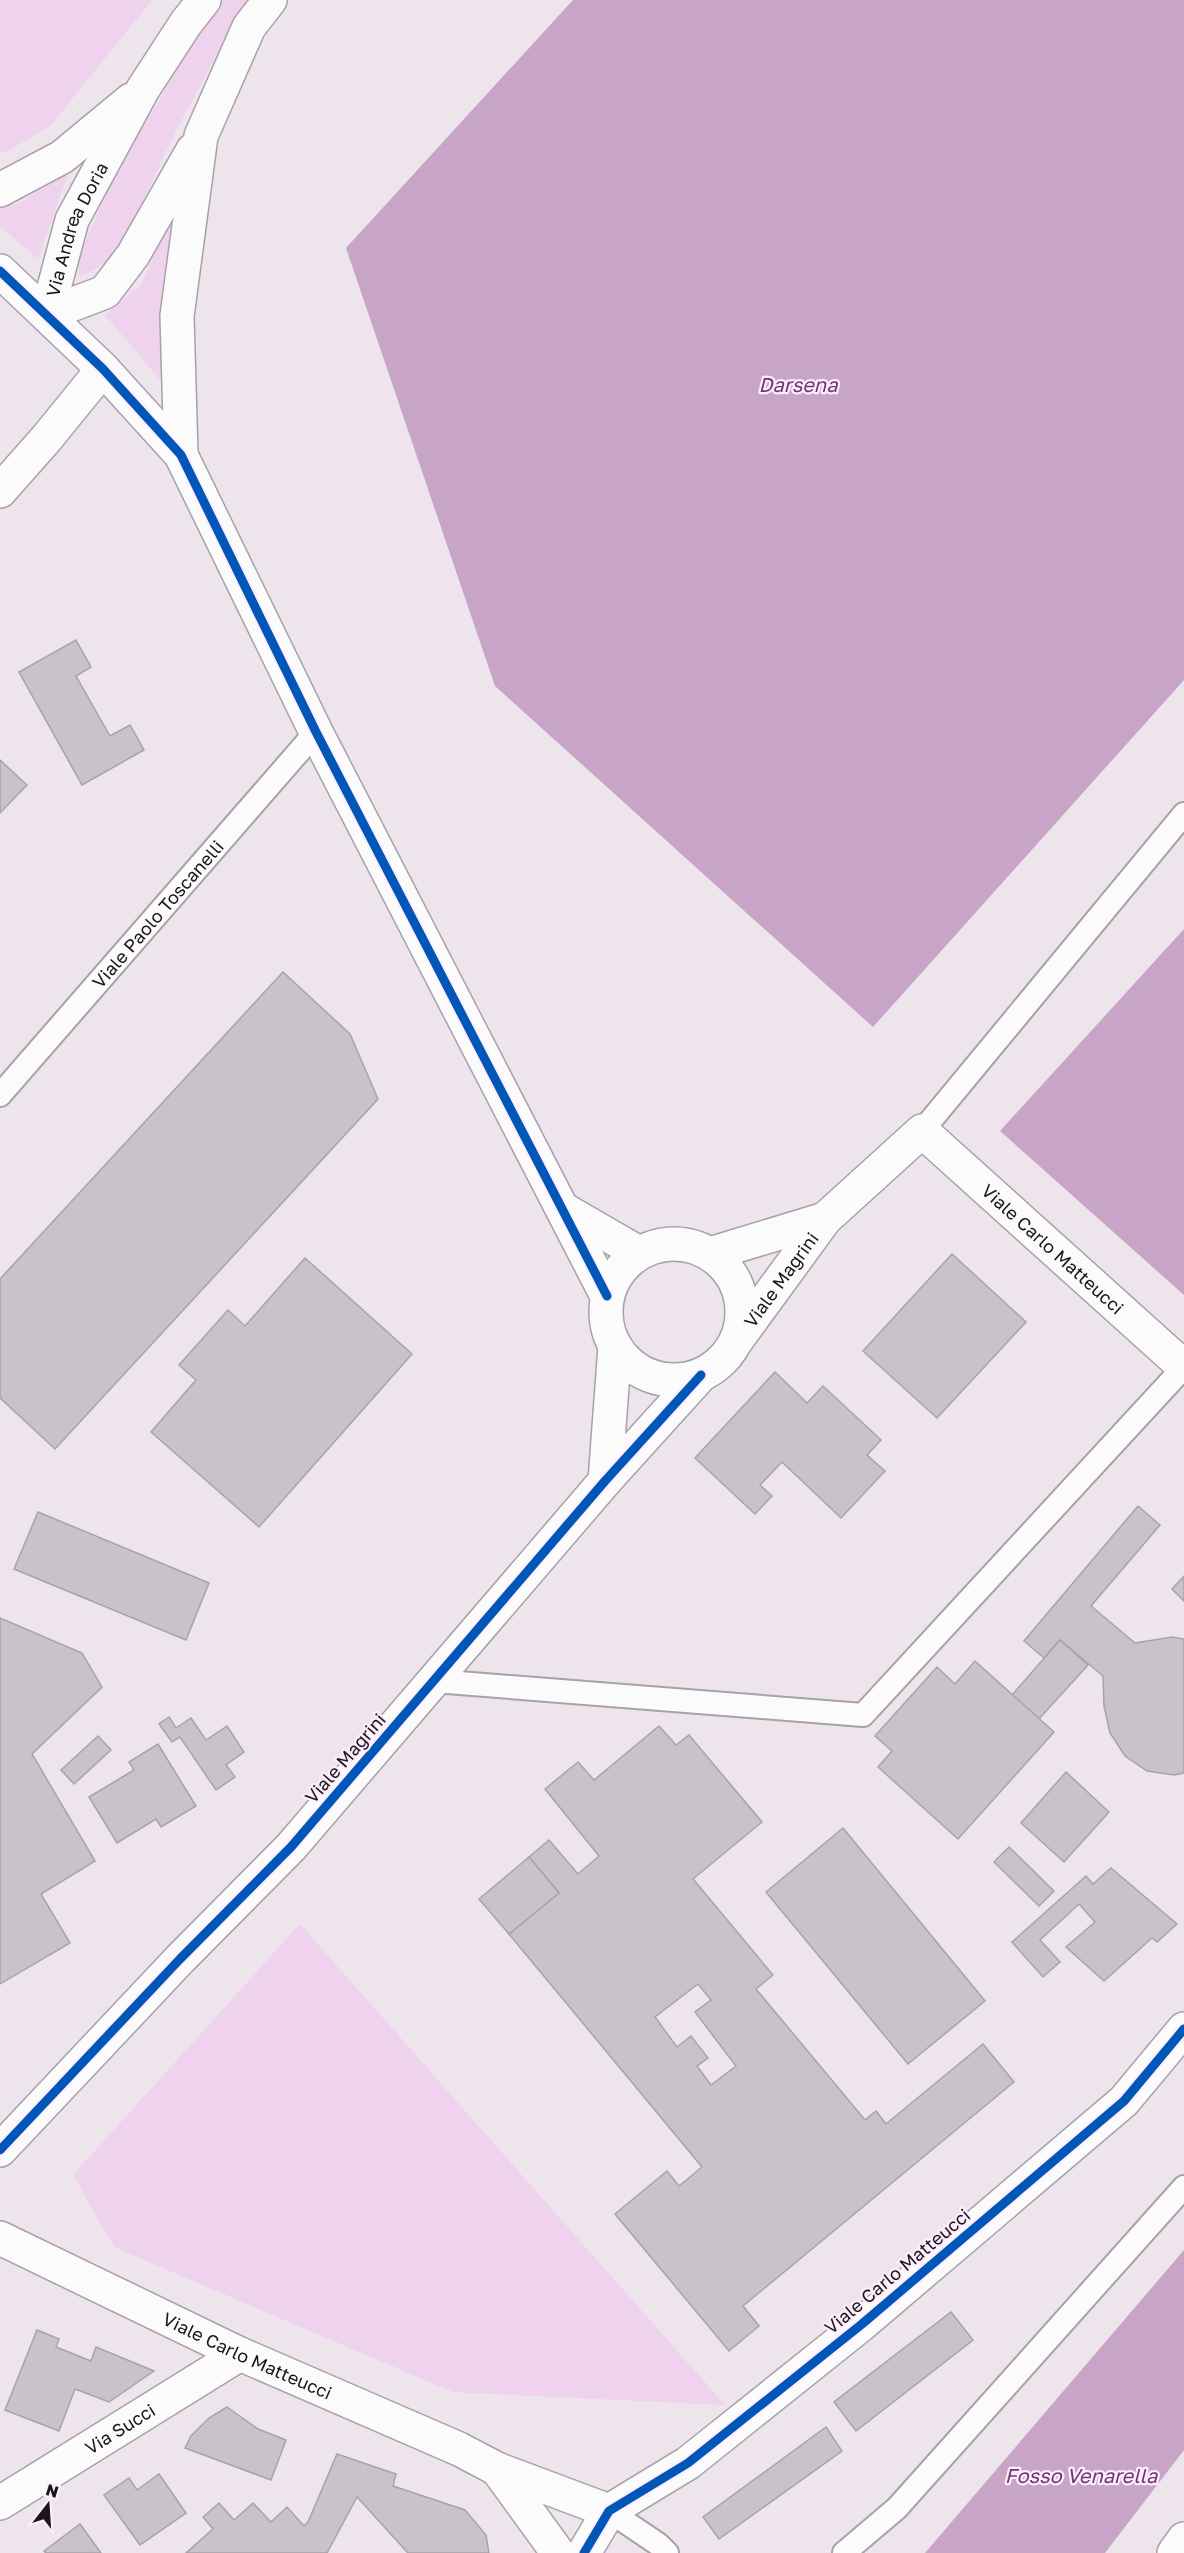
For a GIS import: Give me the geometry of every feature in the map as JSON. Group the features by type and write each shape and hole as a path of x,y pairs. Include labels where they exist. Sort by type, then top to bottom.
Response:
{"street":[{"name":"Via Andrea Doria","path":"47,314 72,220 143,89 186,23 204,0"},
{"name":"Via Andrea Doria","path":"47,314 105,292 133,255 201,136 249,27 270,0"},
{"name":"Via Andrea Doria","path":"0,190 62,156 143,89"},
{"name":"Via Andrea Doria","path":"181,455 177,316 201,136"},
{"path":"0,272 103,369 181,455 316,732 607,1296"},
{"path":"0,491 103,369"},
{"name":"Viale Magrini","path":"736,1341 825,1219 922,1131"},
{"name":"Viale Carlo Matteucci","path":"922,1131 1184,1367"},
{"path":"563,1209 639,1253"},
{"name":"Viale Magrini","path":"710,1254 825,1219"},
{"path":"675,1243 693,1246 710,1254 725,1267 736,1283 742,1302 742,1322 736,1341 728,1355 716,1367 701,1375 679,1380 657,1378 636,1369 621,1356 615,1346 605,1317 607,1296 614,1279 625,1264 639,1253 657,1246 675,1243"},
{"path":"604,1481 615,1346"},
{"name":"Viale Magrini","path":"0,2150 180,1959 291,1847 604,1481 701,1375"},
{"name":"Viale Carlo Matteucci","path":"0,2238 240,2354 459,2449 497,2469 609,2511 688,2463 862,2324 1124,2101 1184,2029"},
{"name":"Via Succi","path":"0,2503 240,2354"},
{"name":"Viale Carlo Matteucci","path":"497,2469 558,2553"},
{"path":"584,2553 609,2511"},
{"path":"1173,2553 1184,2539"}],"lane":[{"name":"Viale Paolo Toscanelli","path":"0,1095 316,732"},
{"path":"922,1131 1184,814"},
{"path":"434,1682 863,1715 1184,1367"},
{"path":"844,2553 897,2508 1184,2187"},
{"path":"609,2511 658,2544 667,2553"}],"shaded area":[{"path":"0,0 152,0 51,125 8,151 0,152"},
{"path":"222,0 251,0 233,24 176,131 116,256 80,278 76,262 115,175 209,16"},
{"path":"68,174 38,259 0,226 0,207 17,204"},
{"path":"182,191 164,384 105,315 141,285"},
{"path":"300,1924 725,2405 453,2392 114,2247 73,2175"}],"water":[{"name":"Darsena","path":"573,0 1184,0 1184,680 873,1027 495,686 346,248"},
{"path":"1184,929 1184,1295 1000,1131"},
{"name":"Fosso Venarella","path":"1184,2250 1184,2450 1105,2553 925,2553"}],"building":[{"path":"76,640 91,667 76,676 110,736 130,725 144,750 82,785 19,672"},
{"path":"0,760 27,785 0,813"},
{"path":"283,972 350,1034 378,1099 55,1449 0,1398 0,1279"},
{"path":"952,1254 1026,1322 937,1418 863,1351"},
{"path":"305,1258 412,1354 259,1527 151,1432 196,1380 179,1365 228,1310 245,1326"},
{"path":"775,1372 807,1403 823,1386 881,1440 867,1455 885,1471 841,1518 782,1462 760,1485 772,1496 755,1514 695,1458"},
{"path":"1138,1506 1160,1525 1091,1606 1135,1643 1172,1637 1184,1639 1184,1773 1174,1775 1147,1771 1125,1756 1110,1733 1104,1706 1103,1676 1060,1640 1044,1658 1024,1641"},
{"path":"38,1512 209,1583 186,1640 14,1569"},
{"path":"1184,1576 1184,1601 1172,1589"},
{"path":"0,1618 82,1653 102,1687 32,1754 95,1861 41,1894 70,1943 0,1984"},
{"path":"1060,1640 1088,1665 1039,1719 1012,1695"},
{"path":"975,1661 1054,1732 958,1839 878,1767 892,1751 875,1736 937,1667 955,1684"},
{"path":"169,1717 176,1728 191,1718 206,1740 227,1726 244,1752 226,1765 235,1777 216,1790 180,1737 172,1742 159,1724"},
{"path":"659,1726 676,1745 689,1735 762,1822 693,1879 773,1975 756,1989 865,2120 876,2111 886,2124 983,2044 1014,2082 743,2306 759,2326 729,2351 615,2214 667,2171 679,2186 702,2167 509,1934 559,1893 529,1857 549,1840 578,1874 599,1856 545,1789 578,1762 594,1780","holes":["698,1984 711,2000 695,2012 736,2066 711,2085 697,2066 708,2058 691,2036 677,2047 655,2017"]},
{"path":"98,1736 111,1750 74,1784 61,1770"},
{"path":"158,1744 196,1806 161,1827 156,1819 117,1843 89,1797 134,1770 129,1762"},
{"path":"1066,1772 1109,1812 1064,1862 1021,1823"},
{"path":"843,1828 985,2001 908,2064 766,1892"},
{"path":"1009,1847 1054,1891 1039,1906 994,1862"},
{"path":"529,1857 559,1893 509,1934 479,1899"},
{"path":"1111,1868 1177,1924 1157,1942 1152,1938 1104,1981 1066,1947 1095,1922 1079,1904 1040,1940 1060,1962 1043,1977 1012,1942 1086,1876 1093,1884"},
{"path":"951,2312 973,2340 856,2431 834,2402"},
{"path":"37,2330 59,2339 56,2347 91,2361 96,2347 154,2371 109,2402 75,2389 59,2431 5,2410"},
{"path":"227,2407 258,2429 286,2440 271,2480 185,2448 191,2436 209,2418"},
{"path":"826,2427 842,2451 719,2539 703,2517"},
{"path":"337,2454 396,2474 393,2486 465,2510 486,2535 489,2553 408,2553 357,2497 327,2553 186,2553 213,2529 203,2517 219,2503 234,2520 253,2503 271,2522 287,2507 304,2526 308,2522"},
{"path":"159,2474 186,2513 140,2545 104,2495 129,2478 137,2490"},
{"path":"80,2524 101,2553 46,2553 44,2551"}],"cycle path":[{"path":"0,271 103,369 181,455 316,732 607,1296"},
{"path":"0,2150 180,1959 291,1847 605,1481 701,1375"},
{"path":"584,2553 609,2511 688,2463 862,2324 1124,2101 1184,2029"}]}
